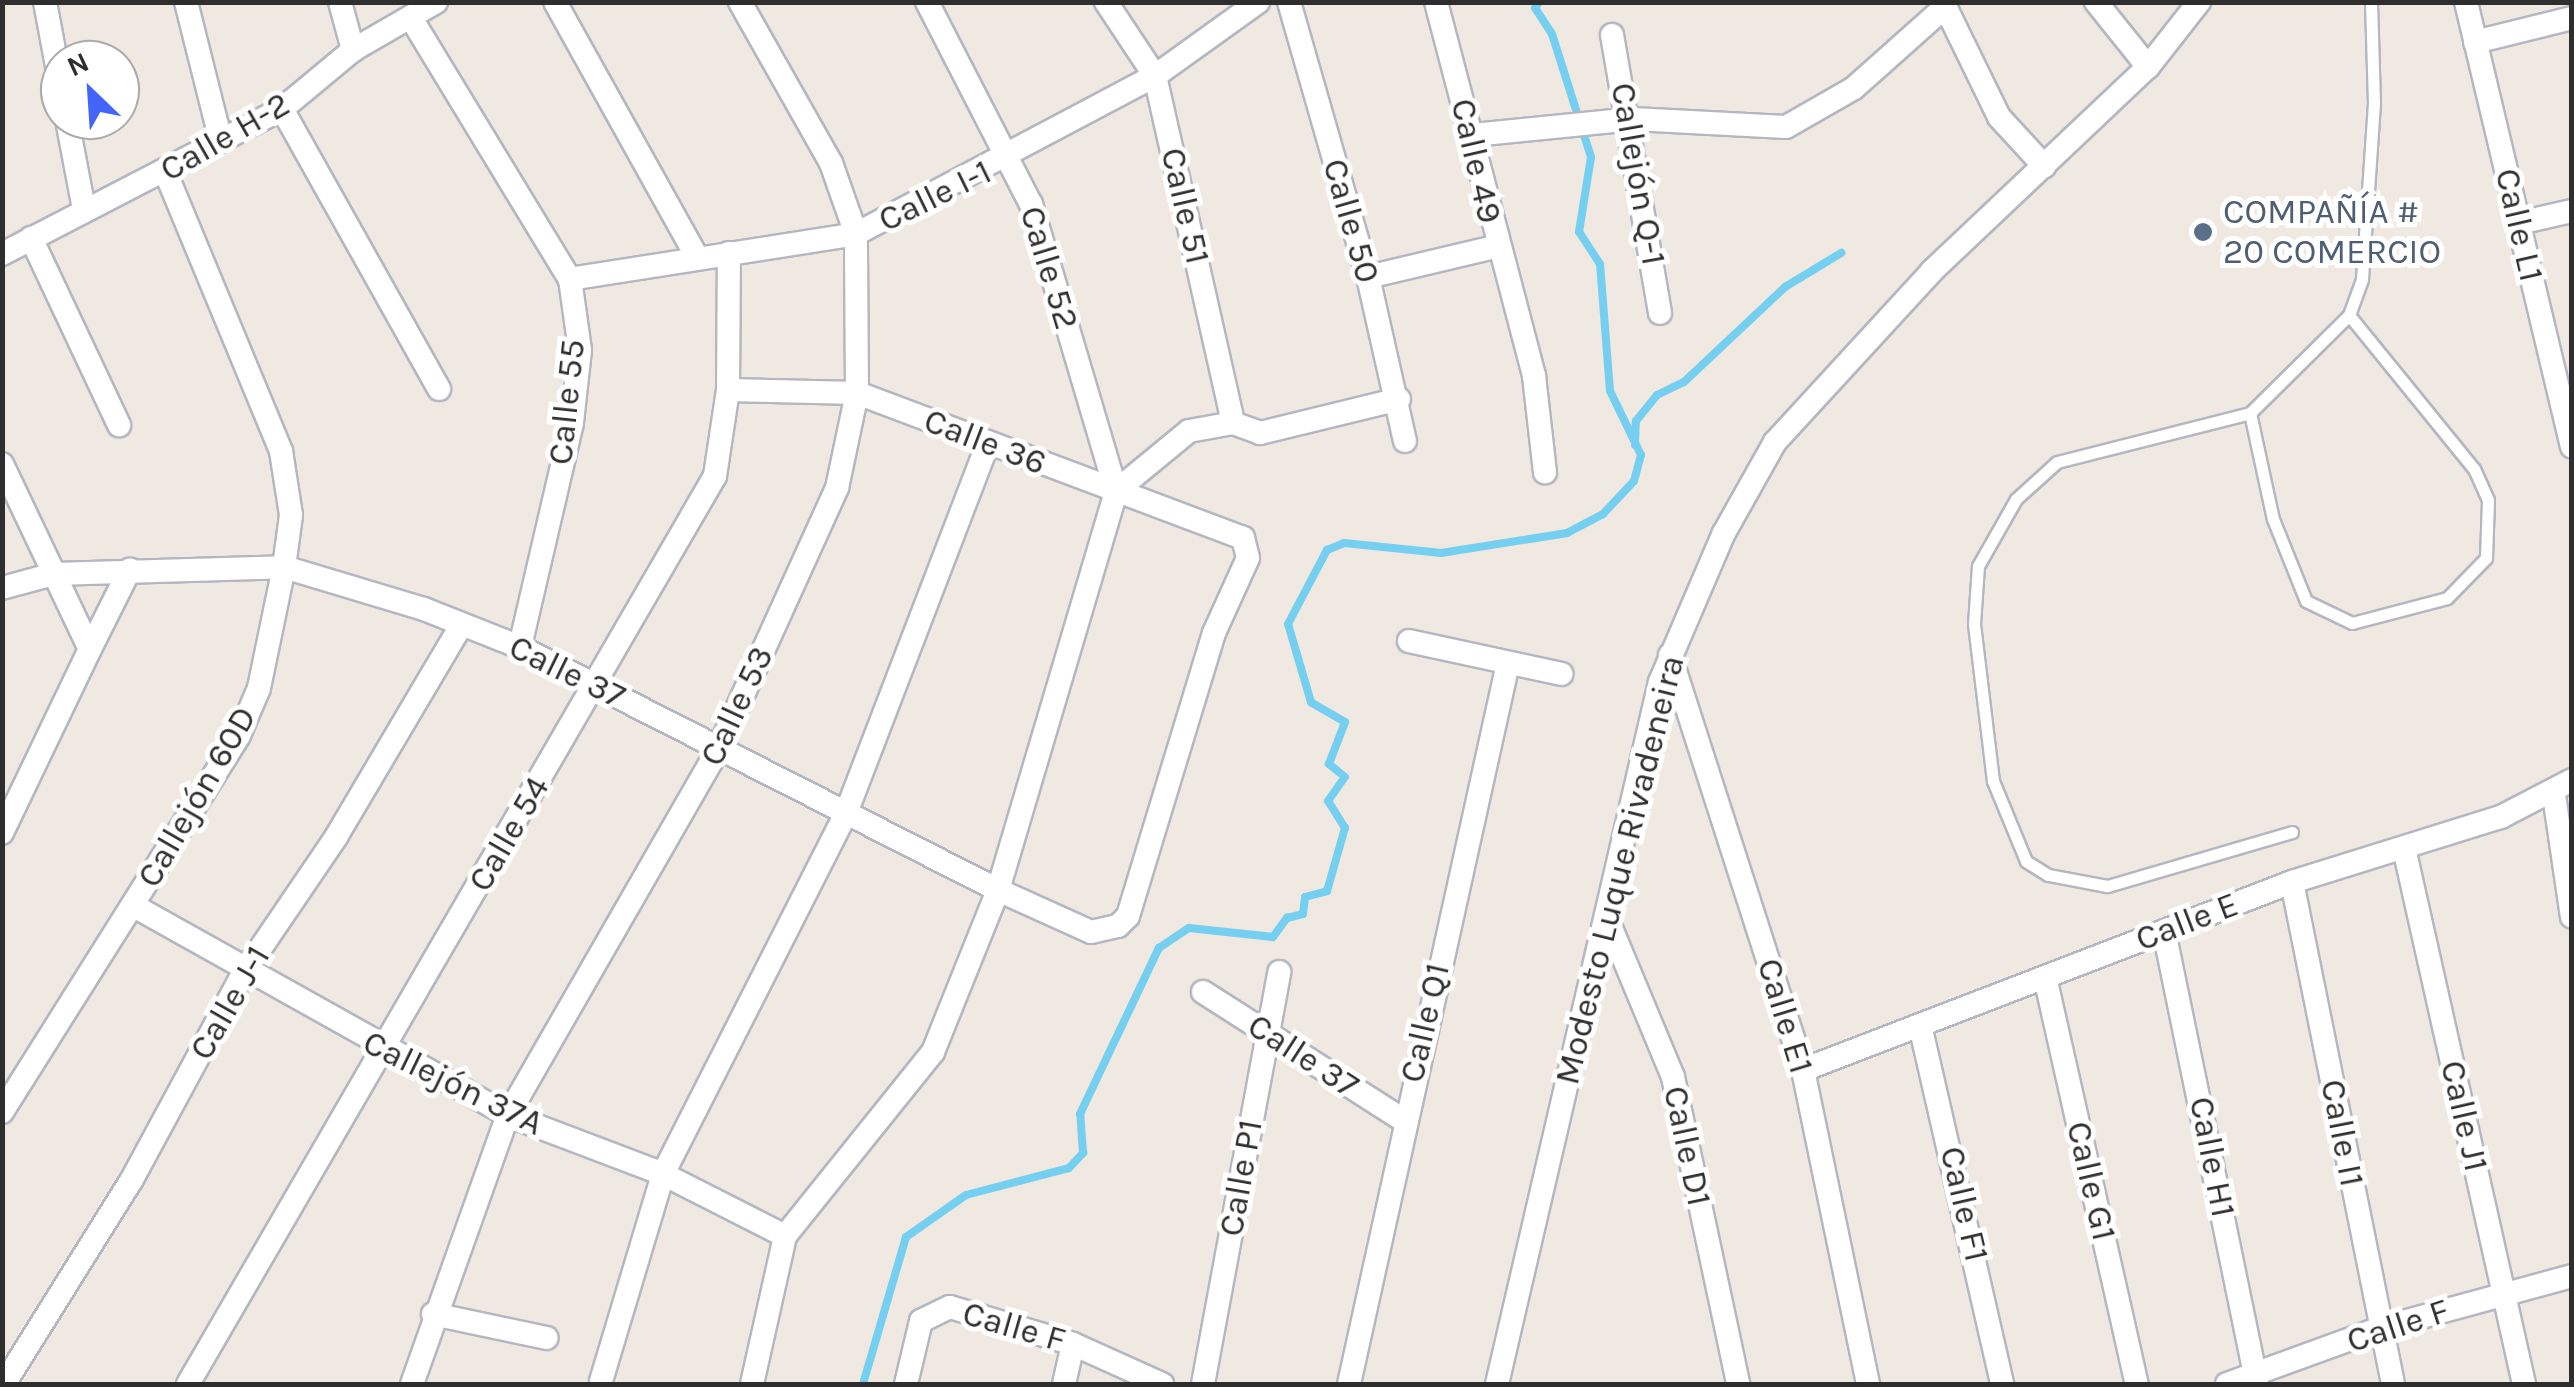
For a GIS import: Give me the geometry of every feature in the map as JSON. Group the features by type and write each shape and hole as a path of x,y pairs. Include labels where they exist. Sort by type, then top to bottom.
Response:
{"street":[{"path":"44,2 52,40"},
{"path":"186,2 220,137"},
{"path":"340,2 353,50"},
{"name":"Calle H-2","path":"2,254 84,209 166,173 220,137 282,109 353,50 436,2"},
{"path":"555,2 697,257"},
{"name":"Calle 53","path":"412,1384 433,1314 508,1115 720,748 837,488 858,393 856,234 832,163 740,2"},
{"name":"Calle 52","path":"927,2 1031,204 1116,491"},
{"name":"Calle 51","path":"1106,2 1155,76 1233,423"},
{"name":"Calle I-1","path":"570,279 856,234 1010,159 1155,76 1258,2"},
{"name":"Calle 50","path":"1289,2 1368,278 1399,399 1404,441"},
{"name":"Calle 49","path":"1436,2 1473,135 1495,247 1546,426 1546,472"},
{"path":"2096,2 2148,67"},
{"name":"Modesto Luque Rivadeneira","path":"1497,1384 1670,654 1776,442 1932,271 2148,67 2198,2"},
{"name":"Calle L1","path":"2466,2 2571,444"},
{"path":"1473,135 1633,119 1786,127 1854,88 1944,5 1999,117 2044,166"},
{"name":"Calle 55","path":"411,18 570,279 580,350 572,423 520,647"},
{"path":"2476,42 2572,18"},
{"name":"Callejón Q-1","path":"1612,35 1633,119 1660,313"},
{"path":"282,109 439,388"},
{"path":"71,140 84,209"},
{"name":"Callejón 60D","path":"2,1112 239,734 259,688 284,567 291,515 284,467 166,173"},
{"path":"2519,223 2572,211"},
{"path":"31,238 119,425"},
{"path":"1368,278 1495,247"},
{"name":"Calle 54","path":"188,1384 715,476 728,390 729,253"},
{"name":"Calle 36","path":"728,390 858,393 1236,533 1248,558 1214,633 1128,916 1092,932"},
{"path":"752,1384 785,1236 933,1052 998,890 1116,491 1189,431 1233,423 1260,432 1399,399"},
{"path":"601,1381 664,1174 846,813 988,442"},
{"path":"2,464 90,649"},
{"name":"Calle 37","path":"2,588 54,574 284,567 462,624 520,647 998,890 1092,932"},
{"path":"2,833 130,569"},
{"name":"Calle J-1","path":"4,1384 130,1181 243,974 336,837 462,624"},
{"path":"1410,641 1561,674"},
{"name":"Calle E1","path":"1670,654 1803,1070 1868,1384"},
{"name":"Calle Q1","path":"1349,1384 1403,1120 1508,663"},
{"path":"2563,787 2572,916"},
{"name":"Calle E","path":"1803,1070 2292,882 2404,848 2563,787"},
{"name":"Calle J1","path":"2404,848 2524,1384"},
{"name":"Calle I1","path":"2292,882 2392,1384"},
{"name":"Callejón 37A","path":"134,906 243,974 508,1115 664,1174 785,1236"},
{"name":"Calle D1","path":"1606,916 1674,1077 1738,1384"},
{"name":"Calle H1","path":"2164,931 2256,1381"},
{"name":"Calle P1","path":"1204,1384 1279,972"},
{"name":"Calle G1","path":"2045,977 2137,1384"},
{"name":"Calle 37","path":"1203,992 1403,1120"},
{"name":"Calle F1","path":"1920,1025 2002,1384"},
{"name":"Calle F","path":"2227,1384 2256,1381 2381,1328 2572,1276"},
{"name":"Calle F","path":"906,1384 921,1322 950,1307 1074,1344 1162,1384"},
{"path":"433,1314 547,1338"},
{"path":"1064,1384 1074,1344"}],"lane":[{"path":"2292,832 2107,886 2048,875 2010,836 1993,780 1974,624 1978,566 1993,535 2057,462 2250,413 2289,383 2349,315 2362,279 2371,2"},
{"path":"2250,413 2273,519 2306,601 2352,623 2447,598 2486,558 2488,500 2474,470 2349,315"}],"waterway":[{"path":"863,1384 906,1237 966,1195 1069,1168 1083,1153 1080,1114 1159,948 1189,928 1273,937 1287,918 1303,914 1305,897 1327,891 1345,828 1328,801 1345,777 1329,764 1345,722 1311,702 1288,624 1327,550 1344,543 1441,553 1567,533 1603,514 1634,481 1641,455 1610,391 1600,264 1579,232 1591,157 1552,34 1535,8 1539,2"},
{"path":"1635,445 1636,421 1657,395 1684,382 1785,287 1841,253"}],"place":[{"name":"COMPAÑÍA # 20 COMERCIO","path":"2203,232"}]}
